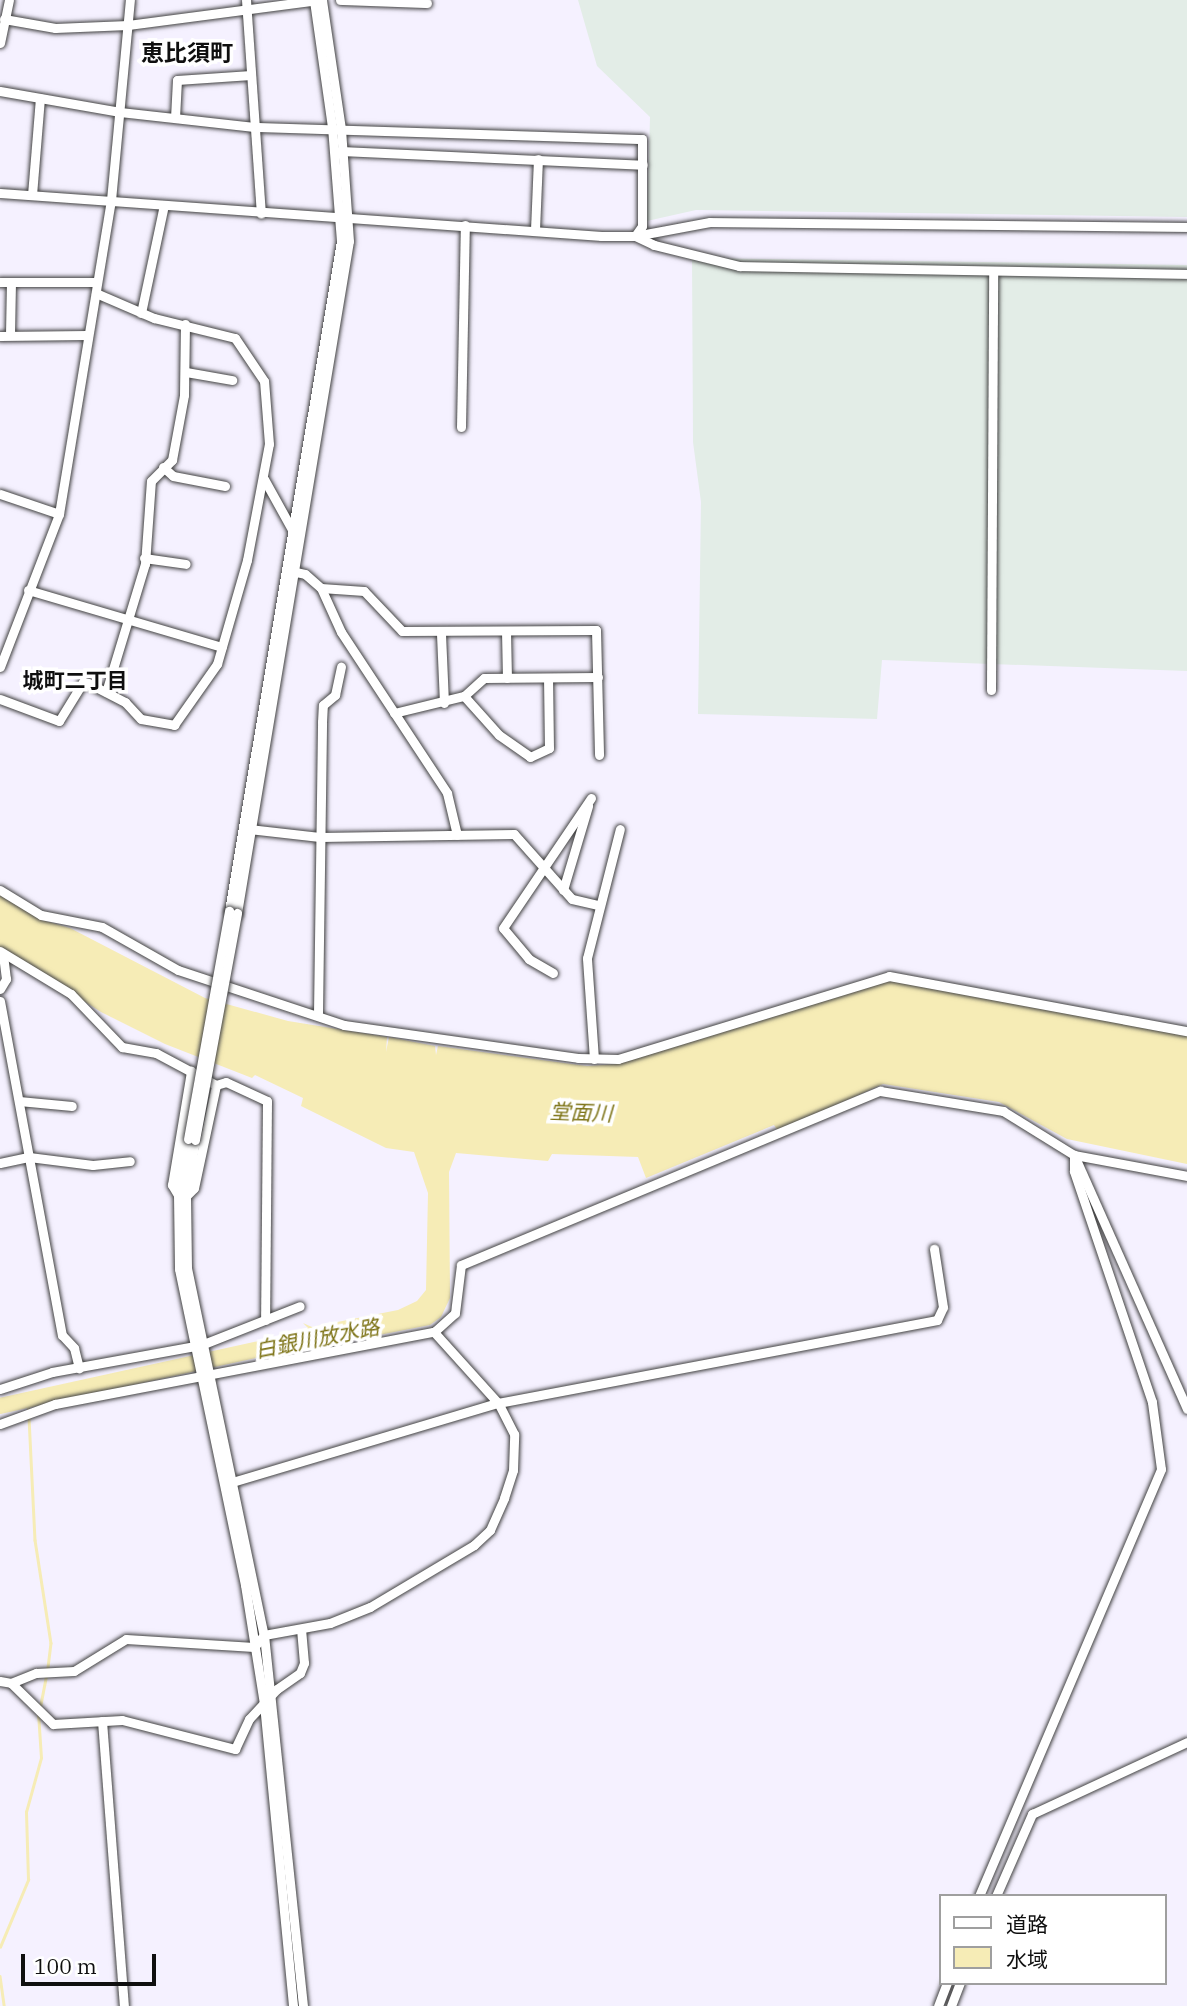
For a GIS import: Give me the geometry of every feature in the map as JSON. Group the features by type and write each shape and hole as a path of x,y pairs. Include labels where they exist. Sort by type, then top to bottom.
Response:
{"street":[{"path":"0,42 9,0"},
{"path":"0,667 59,514 111,200 130,0"},
{"path":"246,0 261,213"},
{"path":"5,19 55,28 128,25 317,0 337,128 345,273 191,1140 182,1196 178,1269 264,1635 303,2006"},
{"path":"340,0 426,3"},
{"path":"175,118 177,80 251,75"},
{"path":"0,91 120,112 254,127 642,139 642,226 635,236"},
{"path":"32,195 40,98"},
{"path":"339,151 643,165"},
{"path":"536,230 538,159"},
{"path":"0,193 261,213 635,236 710,222 1187,227"},
{"path":"141,313 164,205"},
{"path":"461,427 464,225"},
{"path":"635,236 654,245 739,266 1187,274"},
{"path":"991,690 993,272"},
{"path":"0,282 96,282"},
{"path":"11,282 5,335 87,335"},
{"path":"0,699 59,721 83,682 125,702 141,719 174,725 208,682 222,647 264,479 269,444 264,381 235,338 141,313 96,293"},
{"path":"106,692 131,619 144,558 151,481 172,460 186,372 184,324"},
{"path":"186,372 232,380"},
{"path":"163,467 173,476 225,486"},
{"path":"264,479 299,536"},
{"path":"0,494 59,514"},
{"path":"144,558 186,564"},
{"path":"293,572 321,588 354,587 364,591 402,631 441,634 596,629 599,755"},
{"path":"321,588 341,632 447,793 457,835"},
{"path":"28,590 222,647"},
{"path":"506,631 507,678"},
{"path":"441,634 444,703"},
{"path":"318,1013 323,705 335,695 341,667"},
{"path":"394,713 464,696 484,678 598,677"},
{"path":"464,696 499,735 530,757 549,748 548,678"},
{"path":"553,973 529,959 503,928 591,798 563,890"},
{"path":"248,828 320,837 514,834 542,869 572,899 598,905"},
{"path":"594,1059 586,987 598,905 620,830"},
{"path":"0,890 41,915 102,927 178,970 250,997 318,1013 349,1026 594,1059 618,1059 889,976 1187,1031"},
{"path":"0,989 6,979 2,952"},
{"path":"2,952 71,994 122,1047 156,1053 216,1085 226,1082 267,1101 265,1320"},
{"path":"0,1001 62,1335 74,1348 79,1368"},
{"path":"182,1196 172,1185 191,1071"},
{"path":"182,1196 194,1188 216,1085"},
{"path":"0,1424 55,1404 205,1378 434,1332 455,1313 461,1265 880,1091 1003,1111 1074,1155 1187,1176"},
{"path":"19,1101 72,1106"},
{"path":"1074,1155 1187,1409"},
{"path":"980,1894 1161,1469 1160,1441 1152,1402 1074,1171 1074,1155"},
{"path":"0,1163 29,1157 93,1165 130,1161"},
{"path":"229,1483 498,1403 937,1320 943,1307 933,1249"},
{"path":"0,1389 29,1377 198,1346 300,1306"},
{"path":"254,1647 264,1635 330,1623 370,1606 455,1559 490,1530 504,1498 516,1450 514,1434 498,1403 434,1332"},
{"path":"229,1483 264,1704 293,2006"},
{"path":"0,1681 11,1684 53,1724 122,1720 235,1749 248,1719 300,1673 304,1664 301,1629"},
{"path":"11,1684 36,1673 74,1671 126,1639 254,1647"},
{"path":"102,1721 124,2006"},
{"path":"997,1894 1032,1814 1187,1742"},
{"path":"938,2006 946,1985"},
{"path":"951,2006 959,1985"}],"shaded area":[{"path":"578,0 1187,0 1187,217 696,210 647,221 650,117 597,66"},
{"path":"692,258 1187,265 1187,671 882,660 877,719 698,714 701,502 693,442"}],"water":[{"name":"堂面川","path":"0,895 42,920 70,928 205,998 288,1021 387,1037 386,1052 389,1037 435,1046 436,1055 438,1046 587,1066 617,1064 890,979 1187,1034 1187,1164 1067,1139 999,1102 883,1084 778,1131 774,1125 646,1178 638,1157 552,1154 548,1161 456,1153 449,1172 450,1298 441,1317 430,1325 298,1351 297,1345 291,1346 290,1335 308,1328 303,1323 312,1327 398,1310 417,1301 426,1290 428,1193 414,1152 386,1148 301,1106 303,1098 255,1075 252,1078 165,1044 101,1012 0,948"}],"waterway":[{"name":"白銀川放水路","path":"0,1406 309,1338"},
{"path":"28,1397 35,1540 51,1643 48,1669"},
{"path":"40,1707 46,1676"},
{"path":"0,1947 28,1880 26,1812 41,1758 38,1713"},
{"path":"0,1976 4,2006"}],"district":[{"name":"恵比須町","path":"187,52"},
{"name":"城町二丁目","path":"75,680"}]}
